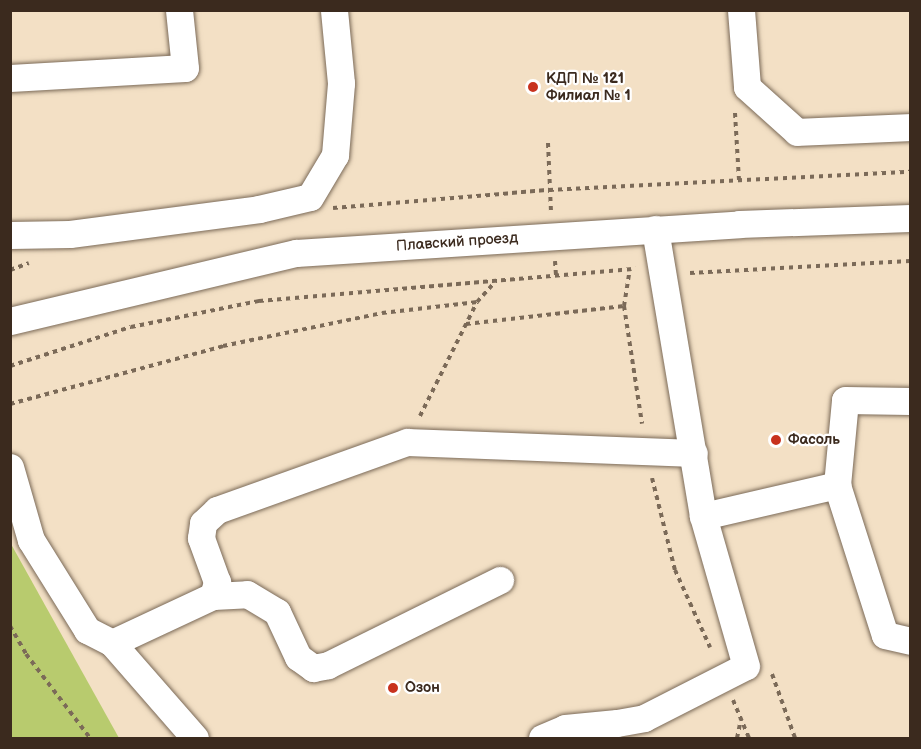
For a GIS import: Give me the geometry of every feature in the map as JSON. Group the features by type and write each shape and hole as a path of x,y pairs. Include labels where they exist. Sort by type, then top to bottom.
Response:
{"street":[{"path":"10,78 185,68 179,10"},
{"path":"10,234 70,234 259,209 310,197 335,155 341,83 334,10"},
{"path":"741,10 747,87 797,132 910,127"},
{"name":"Плавский проезд","path":"10,321 296,253 655,229 910,218"},
{"path":"542,738 565,728 644,718 735,672 703,516 655,229"},
{"path":"910,401 845,400 837,485 885,635 910,641"},
{"path":"213,596 217,582 201,538 204,523 217,510 407,442 694,453"},
{"path":"10,467 31,540 87,630 112,643 195,738"},
{"path":"703,516 837,485"},
{"path":"112,643 213,596 247,594 277,612 298,657 313,668 328,665 500,580"}],"path":[{"path":"739,180 734,103 747,87"},
{"path":"548,143 548,180"},
{"path":"328,208 549,190 910,172"},
{"path":"10,270 40,259"},
{"path":"10,366 131,327 259,301 662,267 681,274 910,261"},
{"path":"624,306 630,269"},
{"path":"407,442 477,302 497,280"},
{"path":"10,404 223,346 382,314 477,302"},
{"path":"10,626 26,654 90,738"},
{"path":"749,738 741,718 735,672 766,658 795,738"},
{"path":"737,738 741,718"}],"green space":[{"path":"11,544 119,738 11,738"}],"place":[{"name":"КДП № 121 Филиал № 1","path":"533,87"},
{"name":"Фасоль","path":"776,440"},
{"name":"Озон","path":"393,688"}]}
